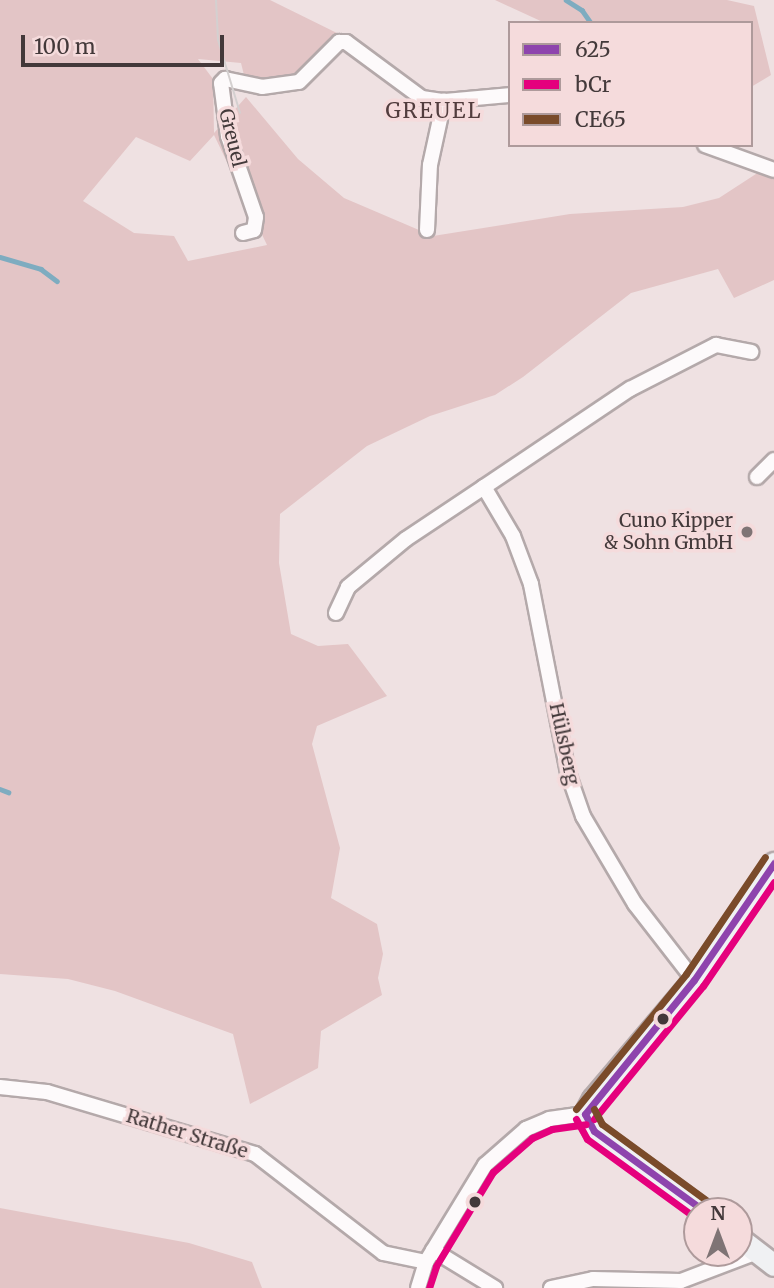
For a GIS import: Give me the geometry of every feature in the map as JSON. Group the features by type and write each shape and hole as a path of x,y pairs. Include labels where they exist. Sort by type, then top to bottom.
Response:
{"street":[{"name":"Greuel","path":"243,233 254,230 256,216 228,136 221,83 225,79 262,87 299,82 339,42 345,42 422,98 443,101 508,95"},
{"path":"426,230 430,165 443,101"},
{"path":"711,147 774,170"},
{"path":"336,612 348,587 406,538 630,389 716,345 751,352"},
{"path":"757,477 774,460"},
{"name":"Hülsberg","path":"484,486 513,536 531,584 568,773 583,816 635,904 694,980"},
{"path":"586,1114 593,1099 694,980 774,863"},
{"name":"Rather Straße","path":"0,1087 47,1092 256,1154 383,1253 429,1256 495,1288"},
{"path":"586,1114 594,1131 685,1197"},
{"path":"418,1288 429,1256 469,1187 516,1135 549,1119 586,1114"},
{"path":"753,1249 774,1265"},
{"path":"551,1288 604,1278 681,1281 757,1252"}],"shaded area":[{"path":"0,0 270,0 343,36 296,77 280,82 245,79 241,63 198,59 213,79 214,133 246,97 298,159 344,198 433,236 570,214 683,207 719,198 759,172 774,179 774,280 734,298 718,269 631,293 523,377 495,395 430,416 367,446 280,514 279,563 291,634 318,646 348,644 387,696 317,726 312,744 340,848 331,898 377,924 383,954 378,978 382,995 321,1031 318,1068 250,1104 233,1034 115,991 68,979 0,974","holes":["214,135 267,245 188,261 174,236 134,233 83,201 136,137 190,161"]},
{"path":"495,0 727,0 754,6 771,75 753,86 753,21 541,21"},
{"path":"0,1208 189,1243 252,1262 262,1288 0,1288"}],"waterway":[{"path":"566,0 582,10 590,21"},
{"path":"0,257 41,269 57,281"},
{"path":"0,789 8,792"}],"tram line":[{"path":"216,0 218,40 240,113"}],"transit line":[{"name":"CE65","path":"576,1109 686,974 765,857"},
{"name":"625","path":"585,1114 694,980 774,863"},
{"name":"bCr","path":"594,1119 703,986 774,882"},
{"name":"CE65","path":"594,1109 602,1124 702,1197"},
{"name":"625","path":"585,1114 594,1131 685,1197"},
{"name":"bCr","path":"576,1119 587,1139 683,1209"},
{"name":"bCr","path":"429,1288 436,1266 493,1172 532,1138 552,1129 586,1124"}],"place":[{"name":"Cuno Kipper & Sohn GmbH","path":"747,532"}],"district":[{"name":"GREUEL","path":"434,111"}]}
